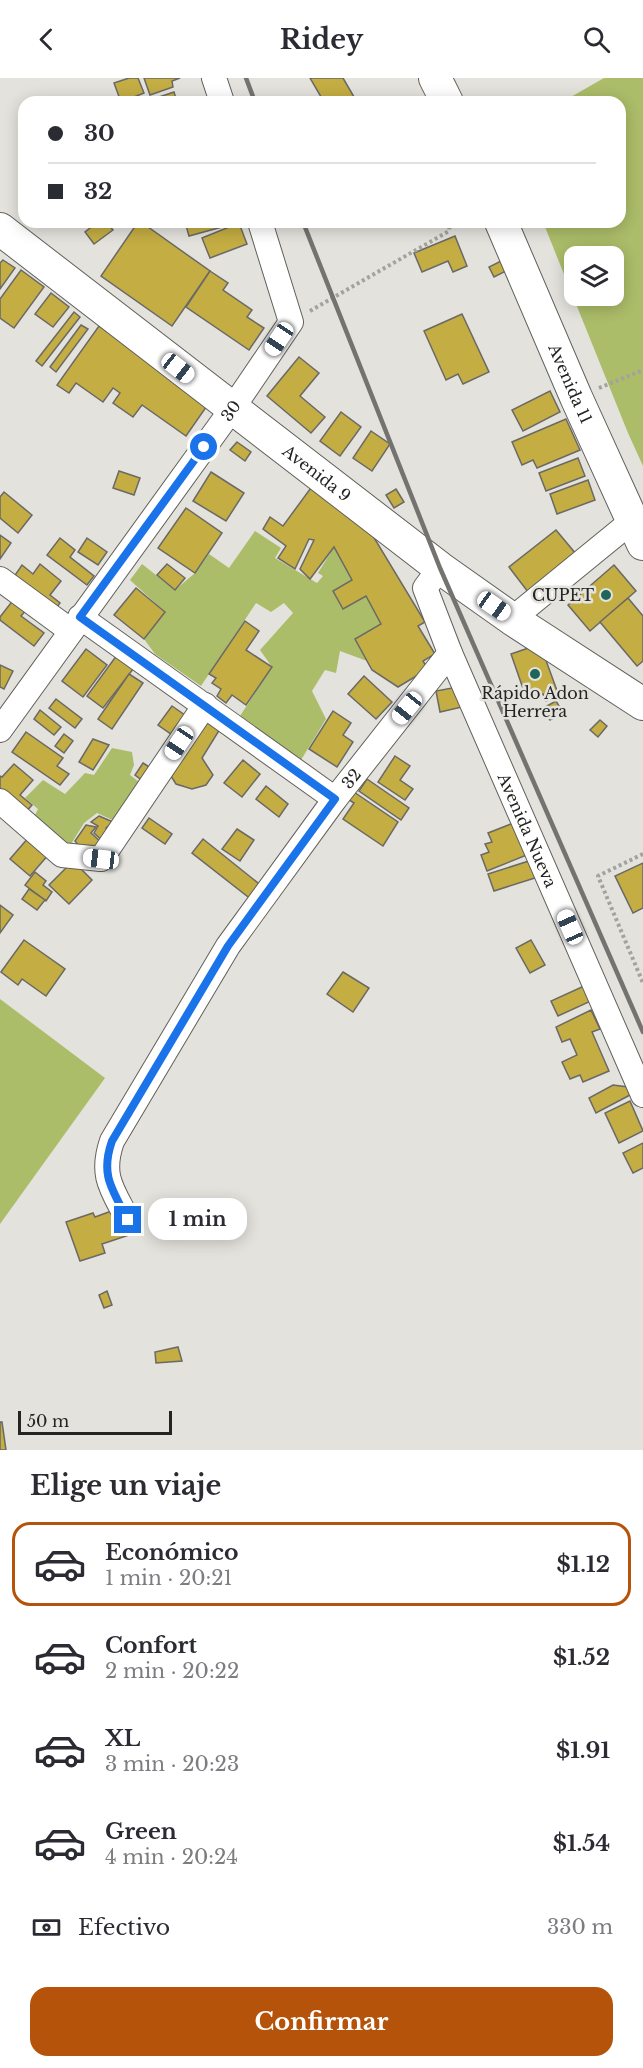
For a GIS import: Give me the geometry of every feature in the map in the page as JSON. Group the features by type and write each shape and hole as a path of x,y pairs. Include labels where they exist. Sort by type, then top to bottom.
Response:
{"main road":[{"path":"435,78 444,96"},
{"name":"Avenida 11","path":"504,228 576,397 638,532"},
{"name":"Avenida 9","path":"0,229 440,568 512,619 643,704"}],"street":[{"path":"214,78 220,96"},
{"path":"262,228 291,322"},
{"name":"30","path":"0,730 232,409 291,322"},
{"path":"512,619 638,532"},
{"name":"Avenida Nueva","path":"440,568 424,588 450,653 643,1095"},
{"path":"0,579 205,705 335,799"},
{"name":"32","path":"128,1220 106,1176 106,1157 112,1141 228,946 335,799 450,653"},
{"path":"0,801 62,855 101,859 205,705"}],"path":[{"path":"291,322 449,231 449,228"},
{"path":"576,397 643,370"},
{"path":"643,854 598,876 643,983"}],"green space":[{"path":"604,78 643,78 643,466 577,306 624,306 624,246 564,246 564,274 545,228 626,228 626,96 572,96"},
{"path":"255,531 281,548 275,558 317,583 323,576 318,573 334,547 352,580 333,591 342,608 366,596 381,624 355,639 367,661 340,651 336,673 325,670 312,691 326,719 301,760 240,716 272,667 260,650 293,613 284,603 271,612 256,603 201,686 155,654 144,639 165,612 130,580 142,564 175,590 195,573 209,554 229,568"},
{"path":"112,748 132,752 134,765 130,775 143,785 119,823 97,813 84,823 68,849 31,823 38,809 25,798 43,780 65,794 85,773 94,775"},
{"path":"0,999 105,1078 0,1224"}],"building":[{"path":"129,78 138,78 144,93 136,96 119,96 114,83"},
{"path":"144,78 180,78 172,81 173,87 150,95"},
{"path":"310,78 343,78 354,96 320,96"},
{"path":"174,92 175,96 162,96"},
{"path":"90,228 111,228 113,230 94,244 85,232"},
{"path":"134,228 149,228 210,271 172,326 101,276"},
{"path":"187,228 219,228 189,236"},
{"path":"227,228 241,228 247,244 210,258 202,238"},
{"path":"455,236 467,266 453,272 448,261 422,272 414,253"},
{"path":"3,260 15,268 0,289 0,263"},
{"path":"501,261 506,271 494,277 489,267"},
{"path":"21,270 44,287 14,328 0,318 0,299"},
{"path":"210,271 228,283 223,290 252,310 247,317 264,328 249,350 186,307"},
{"path":"51,293 69,307 53,327 35,314"},
{"path":"74,312 80,317 42,366 36,361"},
{"path":"462,314 489,372 463,384 458,374 446,380 424,331"},
{"path":"81,325 88,329 56,372 50,367"},
{"path":"99,326 209,403 186,436 142,405 133,417 113,403 120,393 113,388 103,402 76,383 69,393 57,385"},
{"path":"299,357 319,373 300,396 325,417 311,433 267,396"},
{"path":"550,391 560,412 523,431 512,410"},
{"path":"341,412 361,427 340,456 320,441"},
{"path":"566,419 580,450 537,468 533,460 522,465 512,442"},
{"path":"371,431 390,444 372,471 353,458"},
{"path":"237,442 251,452 245,461 230,450"},
{"path":"578,458 585,476 546,491 539,473"},
{"path":"119,471 140,478 134,495 113,488"},
{"path":"211,472 244,493 226,521 193,501"},
{"path":"588,480 595,500 557,514 550,494"},
{"path":"313,485 364,521 425,622 418,626 435,654 423,661 428,669 398,687 372,670 355,639 381,624 366,596 343,609 333,591 352,580 334,547 310,579 300,569 314,540 309,539 295,569 278,558 286,546 263,529 270,517 283,526"},
{"path":"396,489 404,502 394,508 386,495"},
{"path":"4,492 32,515 18,533 0,518 0,497"},
{"path":"186,508 222,533 195,573 158,548"},
{"path":"556,530 576,554 528,592 509,567"},
{"path":"0,535 11,543 0,559"},
{"path":"60,538 75,550 70,557 94,576 87,585 47,555"},
{"path":"87,538 107,552 98,565 78,552"},
{"path":"40,564 61,581 50,595 60,603 54,611 13,578 22,565 33,574"},
{"path":"167,564 185,578 175,590 157,575"},
{"name":"CUPET","path":"614,565 636,591 590,631 568,605"},
{"path":"136,588 165,612 144,639 114,615"},
{"path":"628,598 643,616 643,661 637,666 600,622"},
{"path":"14,599 27,609 21,616 44,633 34,646 0,620"},
{"path":"245,621 259,631 246,650 272,667 246,705 232,695 226,703 217,696 221,689 212,683 216,678 209,674"},
{"name":"Rápido Adon Herrera","path":"540,644 559,696 546,701 543,694 527,700 511,654"},
{"path":"86,649 107,665 83,697 62,681"},
{"path":"117,655 134,668 103,708 87,696"},
{"path":"0,665 13,671 4,689 0,687"},
{"path":"129,674 143,683 112,729 98,719"},
{"path":"364,676 392,702 376,719 348,694"},
{"path":"457,687 462,707 440,712 436,691"},
{"path":"56,699 82,719 75,728 49,708"},
{"path":"556,701 563,713 550,720 543,708"},
{"path":"172,706 192,720 178,739 158,725"},
{"path":"40,710 61,727 54,735 34,719"},
{"path":"333,711 351,723 343,735 353,742 337,767 309,749"},
{"path":"202,716 220,729 202,758 213,775 206,785 192,789 176,784 171,776"},
{"path":"600,720 607,726 598,737 590,730"},
{"path":"26,732 63,758 57,766 69,774 60,785 12,752"},
{"path":"64,734 73,741 64,753 55,746"},
{"path":"93,739 109,745 93,770 79,762"},
{"path":"395,756 410,766 400,780 413,789 405,800 378,782"},
{"path":"243,760 260,774 242,797 224,783"},
{"path":"143,763 157,772 148,785 135,775"},
{"path":"14,764 33,780 20,795 32,805 24,814 0,794 0,776 2,777"},
{"path":"367,779 409,808 401,820 359,791"},
{"path":"266,786 288,804 279,817 256,799"},
{"path":"351,790 398,822 383,846 343,819 354,803 346,798"},
{"path":"99,816 113,822 106,828 114,836 107,845 94,833 98,826 91,822"},
{"path":"149,818 172,834 165,844 142,828"},
{"path":"516,822 529,854 487,871 481,855 489,852 485,844 492,842 488,833"},
{"path":"86,825 96,827 91,833 104,845 86,855 75,841"},
{"path":"237,829 254,840 240,861 222,849"},
{"path":"29,837 49,854 30,876 10,859"},
{"path":"203,839 263,887 252,900 192,853"},
{"path":"532,860 538,877 494,891 488,874"},
{"path":"73,861 92,880 69,904 49,885"},
{"path":"643,863 643,908 633,913 615,876"},
{"path":"35,872 46,881 43,885 52,892 46,901 25,885"},
{"path":"29,889 45,900 37,910 22,899"},
{"path":"0,905 13,915 0,933"},
{"path":"24,940 65,969 46,996 22,979 18,985 1,972"},
{"path":"531,940 545,965 530,973 516,948"},
{"path":"343,972 369,988 353,1012 327,994"},
{"path":"584,986 591,1001 558,1016 551,1001"},
{"path":"591,1010 600,1029 592,1032 609,1071 583,1082 580,1075 570,1079 562,1062 577,1055 570,1039 562,1042 556,1027"},
{"path":"613,1085 628,1087 630,1095 596,1113 589,1098"},
{"path":"630,1101 643,1131 619,1143 605,1113"},
{"path":"643,1143 643,1168 633,1173 623,1153"},
{"path":"117,1209 129,1235 102,1244 105,1253 80,1261 66,1222 93,1213 95,1217"},
{"path":"107,1291 112,1305 104,1308 99,1295"},
{"path":"178,1347 182,1361 156,1363 155,1352"},
{"path":"0,1422 2,1422 6,1450 0,1450"}],"railway":[{"path":"246,78 253,96"},
{"path":"305,228 440,568 643,1032"}],"place":[{"name":"CUPET","path":"606,595"},
{"name":"Rápido Adon Herrera","path":"535,674"}],"route":[{"path":"128,1220 106,1176 106,1157 112,1141 228,946 335,799 80,617 204,447"}]}
